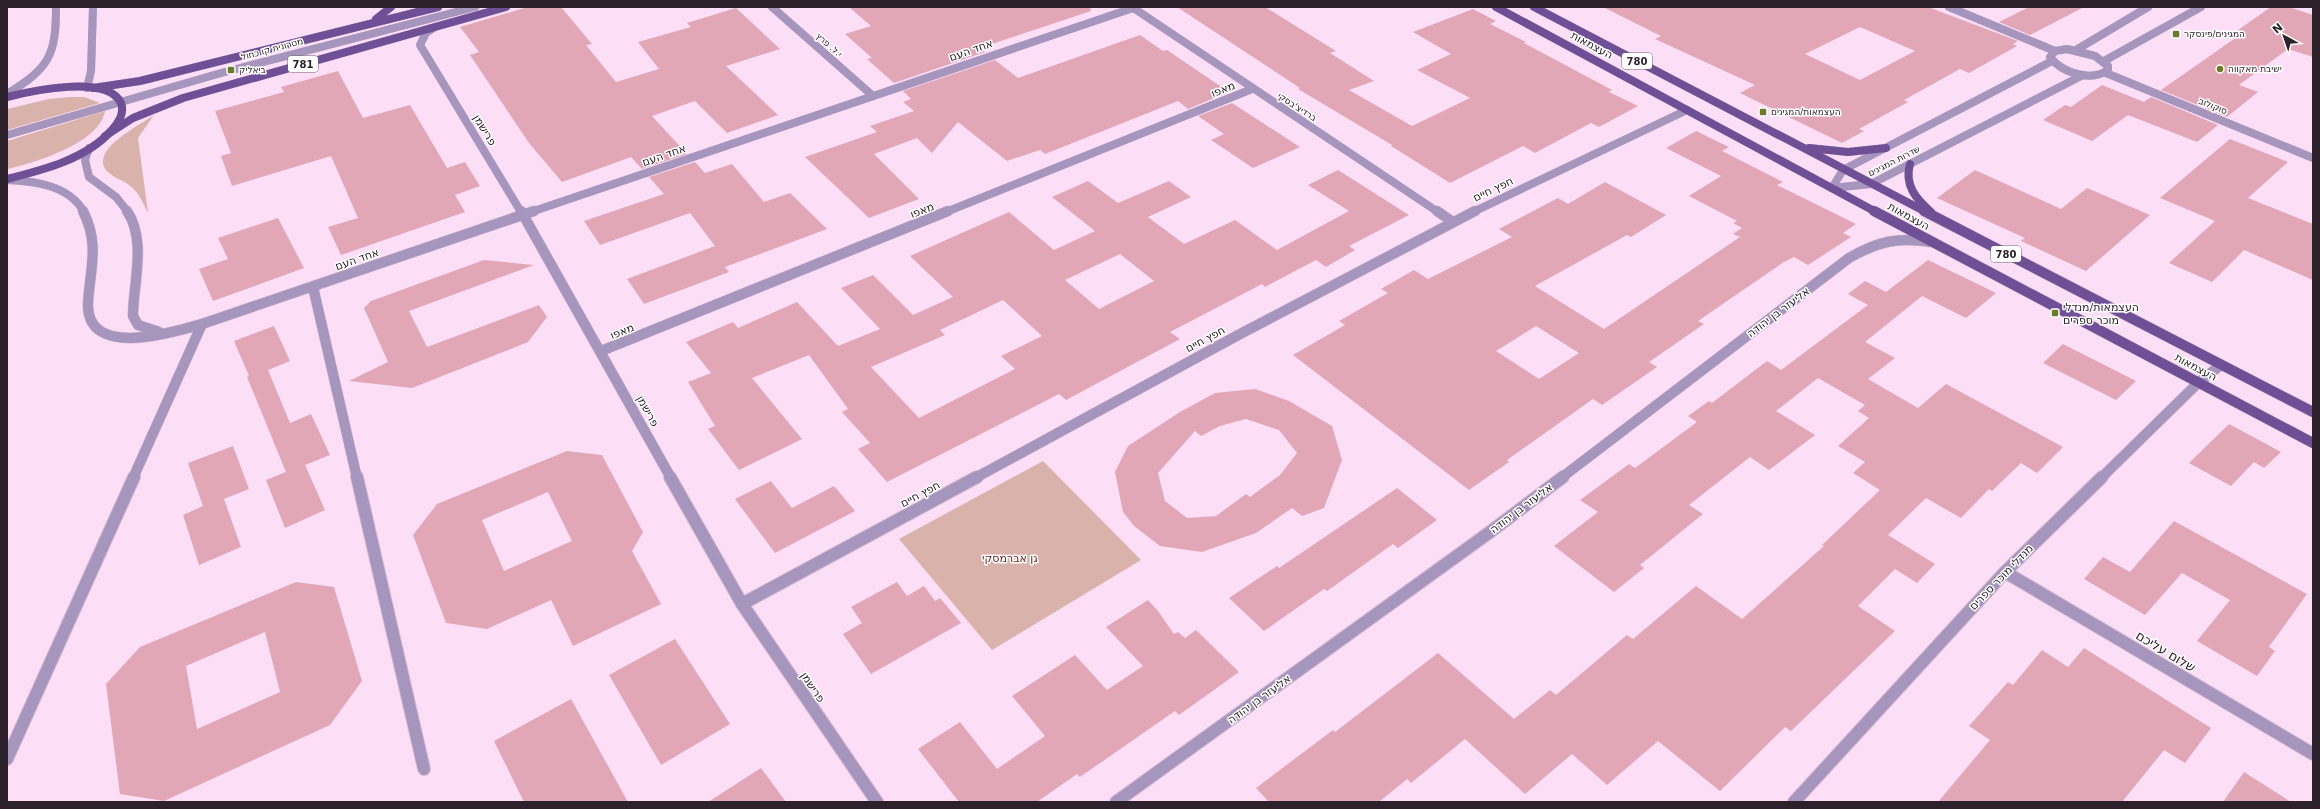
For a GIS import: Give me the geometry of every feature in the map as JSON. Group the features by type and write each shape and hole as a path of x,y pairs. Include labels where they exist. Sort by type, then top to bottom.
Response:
{"main road":[{"path":"365,24 382,16 391,7"},
{"name":"781","path":"7,97 50,89 90,88 140,81 438,7"},
{"name":"781","path":"7,179 56,164 88,148 138,116 183,98 506,7"},
{"name":"העצמאות","path":"1496,7 1931,242 2313,443"},
{"name":"העצמאות","path":"1534,7 1791,143 2313,412"},
{"name":"781","path":"90,88 108,93 120,102 122,108 120,118 105,136"},
{"path":"1791,143 1837,153 1852,153 1886,148"},
{"path":"1910,164 1907,180 1911,190 1940,220"}],"street":[{"path":"7,94 32,78 48,58 55,42 56,7"},
{"path":"90,88 93,7"},
{"name":"מטרונית קו כחול","path":"7,135 120,102 475,7"},
{"name":"י.ל. פרץ","path":"772,7 874,96"},
{"name":"אחד העם","path":"7,179 25,180 51,186 68,193 81,206 88,222 93,242 94,261 88,314 92,325 98,331 125,337 145,337 202,324 313,287 1133,7"},
{"name":"ברדיצ'בסקי","path":"1133,7 1252,90 1453,222"},
{"path":"1949,7 2055,51 2076,50 2092,54 2104,61 2108,66 2106,73 2092,76 2083,75 2064,69 2052,61 2050,57 2055,51"},
{"path":"2076,50 2148,7"},
{"path":"2104,61 2201,7"},
{"name":"פרישמן","path":"435,26 426,33 420,45 523,216 601,351 742,604 877,802"},
{"name":"שדרות המגינים","path":"1843,170 2052,61"},
{"name":"סוקולוב","path":"2106,73 2313,158"},
{"name":"שדרות המגינים","path":"1832,188 1871,184 2083,75"},
{"name":"מאפו","path":"601,351 1252,90"},
{"name":"חפץ חיים","path":"742,604 1235,337 1453,222 1687,110"},
{"name":"אחד העם","path":"88,148 85,160 89,177 121,202 132,219 135,229 137,251 132,307 133,316 138,325 148,330 161,332 202,324"},
{"path":"1832,188 1843,170"},
{"name":"אליעזר בן יהודה","path":"1116,802 1490,532 1849,258 1873,244 1889,239 1904,238 1931,242"},
{"path":"313,287 424,769"},
{"path":"7,759 202,324"},
{"name":"מנדלי מוכר ספרים","path":"1794,802 2005,572 2199,382 2221,365"},
{"name":"שלום עליכם","path":"2005,572 2313,754"}],"green space":[{"path":"84,97 100,103 7,130 7,109 49,99"},
{"path":"105,111 100,122 91,133 79,142 64,150 33,162 7,169 7,141"},
{"path":"154,115 138,138 148,213 135,191 127,183 110,174 103,164 104,156 118,139"},
{"name":"גן אברמסקי","path":"1043,461 1141,560 992,650 899,539"}],"building":[{"path":"528,7 561,7 592,44 586,45 616,82 659,69 638,42 691,27 687,23 736,8 780,49 726,66 778,115 727,133 695,101 652,116 687,154 642,169 631,157 562,182 529,143 470,55 479,52 460,27"},
{"path":"849,7 1090,7 1091,11 980,48 985,52 894,83 867,59 872,58 845,34 871,26"},
{"path":"1177,7 1265,7 1336,51 1330,53 1374,81 1349,90 1412,126 1470,98 1417,70 1451,54 1413,32 1473,9 1496,21 1490,24 1526,42 1524,43 1612,90 1609,92 1638,106 1599,127 1591,123 1535,153 1523,146 1450,183 1391,146 1392,145 1298,89 1300,88"},
{"path":"1603,7 1928,7 2018,41 2013,44 2017,46 1969,73 1960,69 1904,100 1908,102 1859,129 1864,131 1842,143 1740,93 1755,85 1655,39 1661,36","holes":["1860,27 1915,51 1860,80 1805,54"]},
{"path":"2029,7 2084,7 2030,35 1999,22"},
{"path":"2271,7 2289,7 2313,15 2313,57 2288,49 2239,85 2258,92 2227,117 2161,90 2244,32 2238,30"},
{"path":"1140,35 1163,51 1167,50 1229,92 1188,109 1178,101 1045,154 1040,150 1007,161 958,122 932,153 917,138 874,154 919,199 869,218 805,157 877,132 870,126 914,111 903,102 911,99 903,91 995,60 1018,78"},
{"path":"338,71 363,118 410,105 447,168 465,162 480,186 455,195 465,212 341,255 328,227 358,218 331,156 232,186 221,156 231,153 215,111 284,92 281,87"},
{"path":"2102,85 2144,102 2151,97 2218,125 2197,142 2128,115 2092,141 2043,120 2065,105 2071,107"},
{"path":"1232,103 1300,147 1253,168 1211,140 1224,134 1198,116"},
{"path":"1696,131 1729,147 1722,151 1783,182 1777,185 1856,224 1843,233 1851,237 1808,265 1794,257 1784,262 1698,321 1704,324 1649,362 1657,367 1602,405 1593,399 1507,460 1509,462 1469,490 1293,355 1345,325 1339,321 1388,293 1381,289 1414,270 1428,279 1512,237 1499,229 1558,198 1568,204 1605,182 1666,215 1631,237 1627,235 1535,286 1604,329 1740,237 1733,234 1742,228 1733,223 1737,221 1689,196 1721,176 1666,148","holes":["1536,326 1579,353 1539,379 1496,351"]},
{"path":"2230,139 2288,162 2248,198 2313,224 2313,280 2244,250 2212,282 2169,263 2215,221 2160,198"},
{"path":"695,162 705,173 732,164 764,202 790,193 827,229 725,267 729,272 644,304 627,279 715,246 690,213 600,245 584,221 664,194 649,177"},
{"path":"1338,170 1409,215 1349,246 1355,250 1326,267 1316,260 1265,287 1262,284 1170,332 1180,339 1066,400 1059,394 887,482 858,449 870,443 842,412 848,409 809,355 752,378 802,439 739,470 708,429 715,426 688,382 711,373 686,342 733,322 738,328 797,302 838,346 880,329 841,288 873,275 913,315 953,297 910,256 1009,212 1054,250 1095,231 1052,197 1088,181 1118,203 1169,181 1191,197 1148,217 1184,244 1235,220 1277,250 1349,211 1308,185","holes":["1120,254 1154,281 1099,309 1065,280","1003,300 1042,336 1001,356 1015,369 919,418 871,367 945,335 940,330"]},
{"path":"1975,170 2061,209 2087,188 2150,215 2086,271 2021,241 2025,238 1937,198"},
{"path":"278,218 304,268 213,301 199,269 228,259 218,238"},
{"path":"484,260 534,265 409,311 427,347 539,305 547,317 528,342 412,388 349,381 388,362 364,308 371,301"},
{"path":"1928,260 1996,293 1966,318 1922,296 1865,342 1895,358 1868,379 1918,408 1946,384 2063,447 2037,473 2021,463 1992,491 1989,489 1961,518 1926,498 1888,535 1935,564 1917,583 1895,569 1858,606 1895,631 1791,731 1785,727 1720,791 1658,741 1607,785 1572,754 1525,794 1465,739 1411,783 1407,779 1379,802 1269,802 1256,788 1333,730 1335,732 1438,653 1514,719 1550,690 1556,695 1627,635 1633,639 1696,586 1742,619 1824,546 1822,545 1880,490 1853,473 1865,462 1838,446 1869,418 1858,411 1865,405 1818,378 1776,411 1815,435 1769,470 1750,457 1689,505 1703,514 1640,565 1644,568 1614,592 1554,546 1598,512 1580,500 1629,464 1635,468 1697,422 1688,416 1709,401 1712,403 1767,361 1781,370 1868,305 1848,294 1865,281 1886,292"},
{"path":"274,326 290,361 268,370 290,423 311,414 330,455 305,465 325,510 285,528 266,480 286,472 234,341"},
{"path":"2063,344 2136,381 2116,400 2043,363"},
{"path":"1255,389 1289,401 1332,426 1342,460 1324,508 1302,516 1292,508 1256,533 1202,552 1160,546 1134,526 1123,512 1115,472 1128,446 1180,412 1215,393","holes":["1246,419 1279,430 1297,453 1280,475 1250,497 1246,494 1216,516 1187,518 1165,501 1158,473 1195,431 1201,436 1220,426"]},
{"path":"2229,424 2281,452 2264,468 2254,462 2231,486 2189,463"},
{"path":"233,446 249,489 224,499 241,547 199,565 183,515 203,506 188,463"},
{"path":"567,451 602,455 643,532 632,551 661,604 573,646 551,600 487,629 446,623 413,535 437,504","holes":["548,492 572,541 504,571 482,520"]},
{"path":"771,481 792,508 834,486 855,511 775,553 735,499"},
{"path":"1397,488 1437,520 1398,548 1393,544 1327,591 1324,589 1264,631 1229,598 1277,566 1279,568"},
{"path":"2174,521 2307,594 2269,647 2275,651 2257,676 2197,641 2230,600 2182,573 2145,615 2084,579 2103,557 2130,572"},
{"path":"296,582 334,587 362,681 330,725 164,801 120,794 106,684 140,647","holes":["265,632 280,692 197,729 186,666"]},
{"path":"897,582 907,596 924,586 935,601 940,598 961,623 871,674 843,634 862,623 851,607"},
{"path":"1148,600 1158,611 1174,634 1178,632 1185,638 1196,630 1239,672 1179,715 1175,711 1080,777 1077,774 1037,802 959,802 918,749 960,722 997,769 1045,736 1012,696 1075,655 1107,690 1143,666 1106,627"},
{"path":"675,639 730,724 661,765 609,675"},
{"path":"2084,648 2211,728 2185,763 2164,750 2122,802 1938,802 1990,740 1969,726 2008,682 2013,685 2042,650 2068,667"},
{"path":"571,699 628,802 524,802 494,741"},
{"path":"761,768 786,802 708,802"},
{"path":"2244,772 2291,802 2223,802"}],"place":[{"name":"המגינים/פינסקר","path":"2176,34"},
{"name":"ישיבת מאקווה","path":"2220,69"},
{"name":"ביאליק","path":"231,70"},
{"name":"העצמאות/המגינים","path":"1763,112"},
{"name":"העצמאות/מנדלי מוכר ספרים","path":"2055,313"}]}
